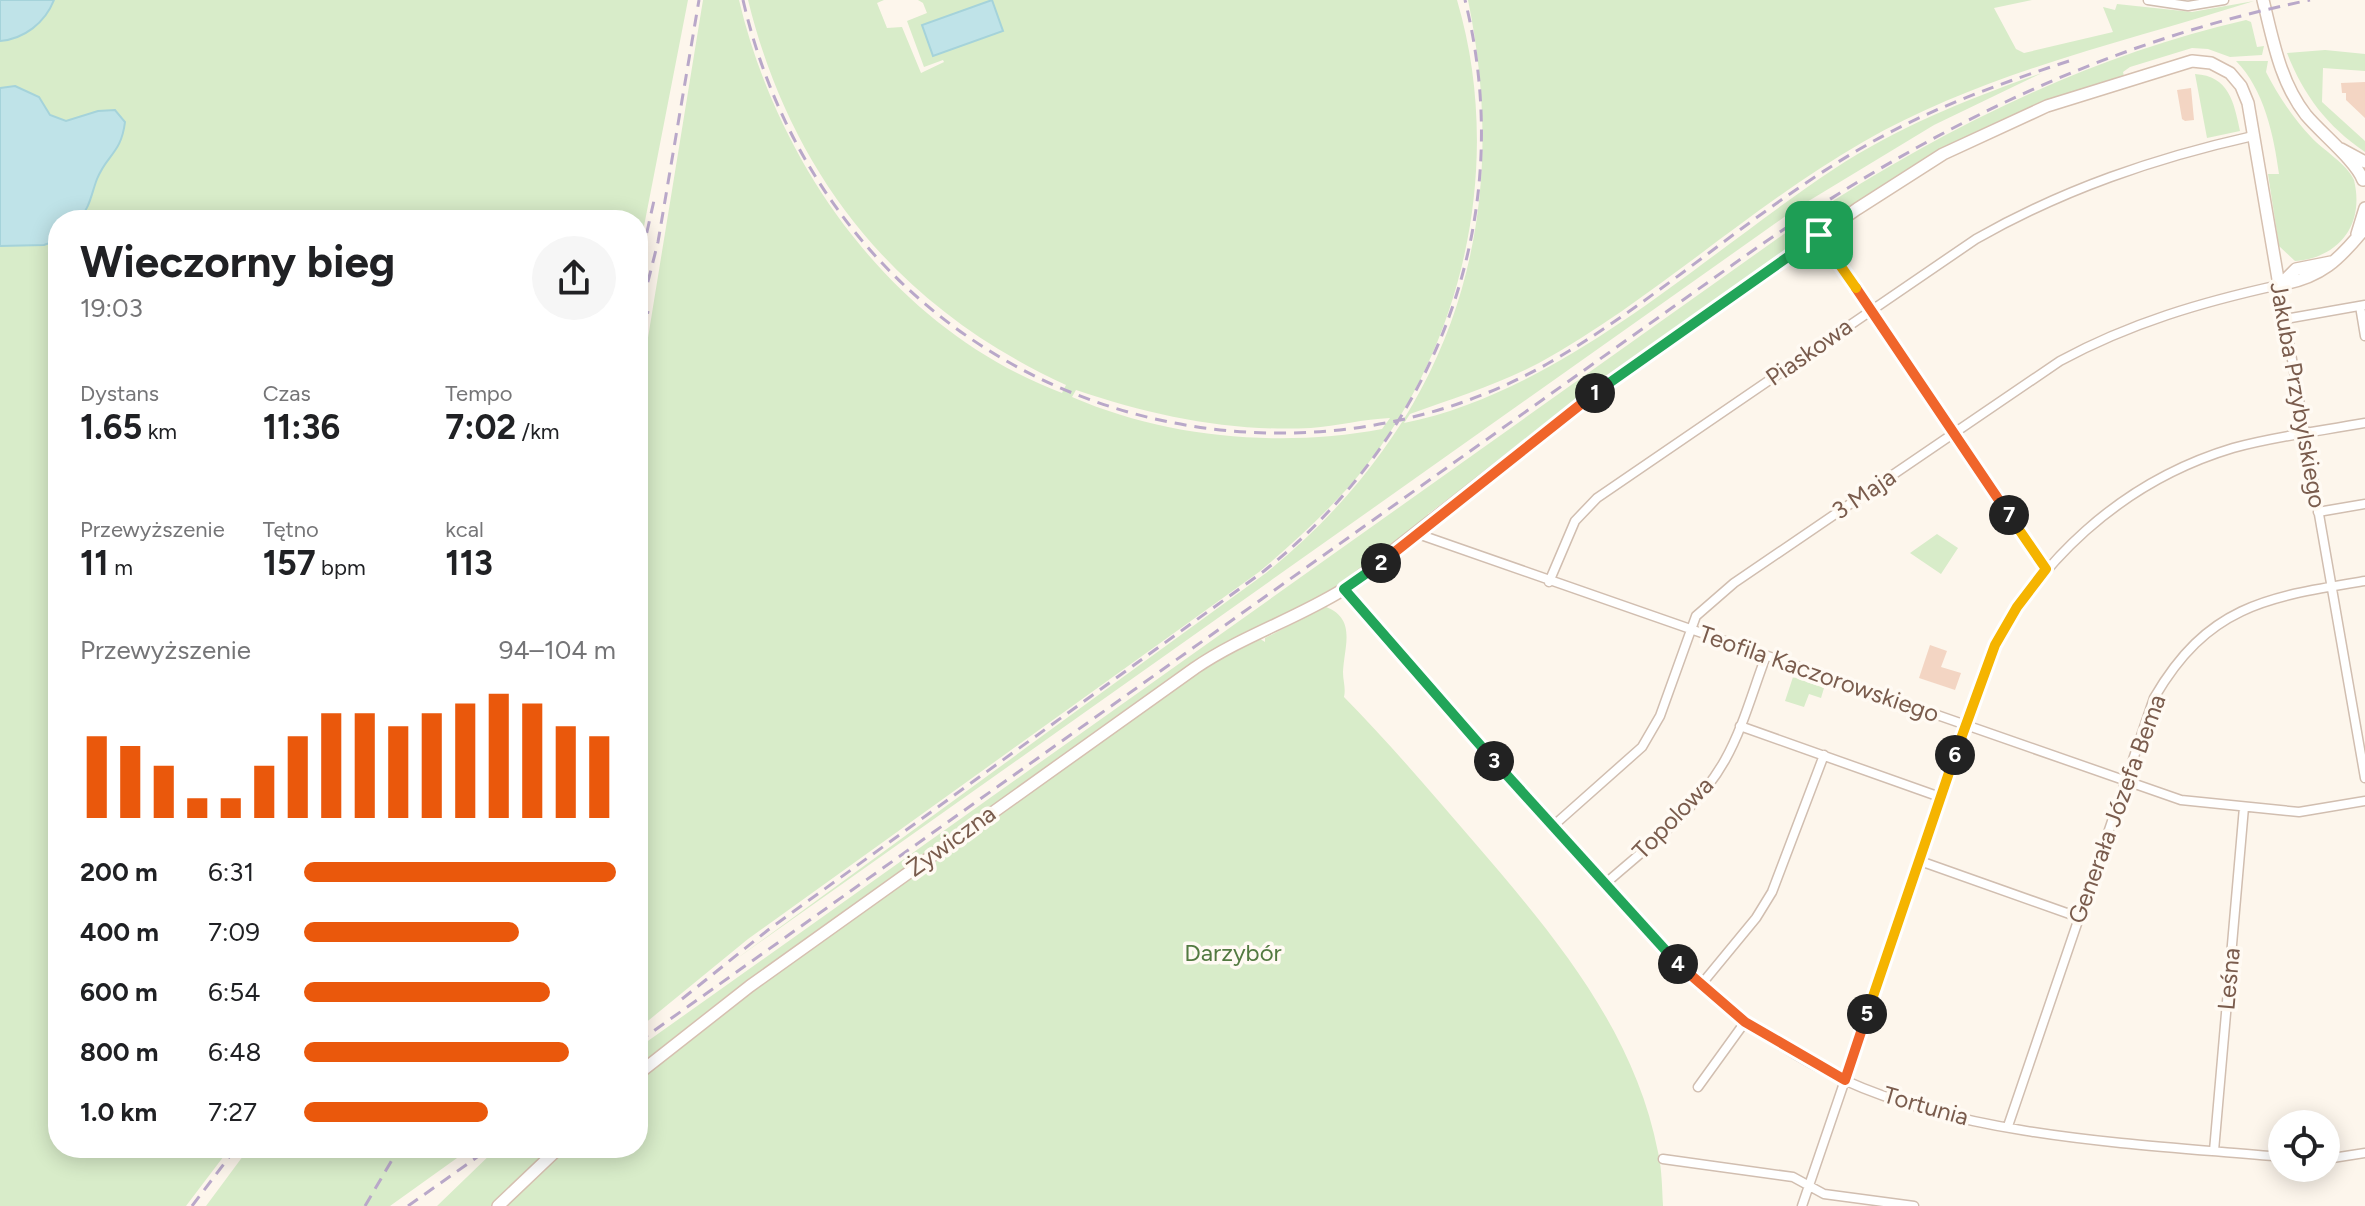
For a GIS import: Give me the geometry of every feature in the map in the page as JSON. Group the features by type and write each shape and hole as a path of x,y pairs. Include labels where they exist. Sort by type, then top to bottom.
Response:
{"street":[{"path":"2148,0 2188,6 2224,0"},
{"path":"2263,0 2289,87 2313,124 2364,181"},
{"name":"Jakuba Przybylskiego","path":"1819,235 1910,174 1978,136 2079,94 2177,64 2205,62 2222,67 2233,76 2246,98 2365,778"},
{"name":"Piaskowa","path":"1549,582 1575,521 1597,498 1976,239 2062,194 2152,162 2253,136"},
{"path":"2337,148 2365,162"},
{"path":"2356,239 2365,208"},
{"path":"2279,285 2311,278 2334,262 2365,228"},
{"path":"1819,235 2046,569"},
{"name":"Żywiczna","path":"648,1066 750,986 1195,668 1228,647 1277,626 1344,589 1418,534 1562,417 1819,235"},
{"path":"2274,256 2296,269"},
{"path":"2279,285 2296,269 2334,262"},
{"name":"3 Maja","path":"1553,826 1633,756 1649,736 1660,716 1698,613 1734,583 2048,368 2121,330 2188,306 2279,285"},
{"path":"2285,319 2362,306 2365,336"},
{"path":"1802,1206 1940,797 1995,645 2017,607 2046,569 2107,512 2174,471 2231,449 2365,423"},
{"path":"2318,512 2365,504"},
{"name":"Teofila Kaczorowskiego","path":"1418,534 2181,800 2307,812 2365,801"},
{"name":"Generała Józefa Bema","path":"2008,1126 2154,698 2190,646 2245,609 2284,595 2365,581"},
{"name":"Tortunia","path":"1344,589 1605,884 1700,986 1745,1022 1845,1080 1934,1111 2008,1126 2268,1156"},
{"name":"Topolowa","path":"1605,884 1659,837 1707,788 1730,751 1766,656"},
{"path":"1740,726 1940,797"},
{"path":"1700,986 1756,918 1772,892 1824,755"},
{"name":"Leśna","path":"2214,1151 2244,807"},
{"path":"1920,861 2078,917"},
{"path":"1698,1087 1745,1022"},
{"path":"2340,1157 2365,1153"},
{"path":"498,1206 548,1158"},
{"path":"1663,1159 1793,1177 1824,1194 1914,1206"}],"green space":[{"path":"0,0 688,0 647,210 48,210 48,1158 222,1158 186,1206 0,1206"},
{"path":"703,0 739,0 758,63 783,124 815,182 853,236 897,286 947,329 1002,365 1062,393 1066,385 1006,354 952,318 904,277 861,231 824,180 793,125 767,65 748,0 884,0 877,3 887,28 902,27 921,73 944,62 924,67 907,21 927,13 923,3 918,0 1457,0 1471,61 1477,122 1475,184 1466,246 1450,306 1428,364 1399,419 1363,470 1314,523 1259,572 748,939 648,1021 648,338","holes":["1076,390 1163,415 1221,425 1281,429 1390,418 1382,429 1343,435 1304,438 1224,436 1146,422 1072,397"]},
{"path":"1468,0 2032,0 1994,8 2016,49 2024,53 2113,32 2103,7 2115,10 2117,4 2192,12 2254,1 2055,61 1957,96 1909,118 1821,168 1622,311 1539,363 1475,391 1410,414 1404,423 1463,407 1520,382 1575,352 1629,317 1858,154 1935,115 2042,73 1934,125 1797,208 732,962 1266,573 1329,515 1381,453 1422,387 1453,317 1473,243 1482,165 1480,84"},
{"path":"2246,20 2251,22 2257,47 2264,46 2262,55 2230,57 2208,49 2192,48 2130,67 2123,72 2124,76 1999,121 1891,180 1458,495 1456,493 1428,514 1430,519 1326,595 1260,628 648,1062 648,1041 1805,219 1963,126 2072,75 2187,35"},
{"path":"2325,50 2365,54 2365,71 2323,68 2322,102 2365,141 2365,152 2339,132 2318,109 2287,53"},
{"path":"2236,61 2268,61 2266,72 2292,114 2354,180 2356,197 2352,225 2345,237 2324,254 2295,261 2279,246 2268,174 2279,174 2271,129 2254,85"},
{"path":"2195,74 2223,85 2232,101 2240,131 2207,138"},
{"path":"1937,534 1958,548 1941,574 1910,553"},
{"name":"Darzybór","path":"1326,607 1342,619 1346,635 1344,697 1427,787 1533,912 1587,985 1610,1024 1646,1107 1659,1158 1663,1206 437,1206 487,1158 648,1158 648,1067 1217,653 1254,635 1265,642 1265,638"},
{"path":"1793,677 1824,688 1821,698 1809,694 1804,707 1785,701"},
{"path":"242,1158 457,1158 390,1206 206,1206"}],"water":[{"path":"0,0 54,0 33,28 17,37 0,41"},
{"path":"992,0 1003,31 933,56 922,25"},
{"path":"15,86 39,97 50,115 66,121 98,111 115,110 125,122 117,148 101,171 86,210 48,210 48,244 44,245 0,246 0,88"}],"building":[{"path":"2365,82 2365,118 2346,100 2341,83"},
{"path":"2191,88 2194,120 2185,121 2182,119 2177,90"},
{"path":"1930,645 1947,651 1941,667 1961,673 1955,690 1919,678"}],"railway":[{"path":"648,282 658,242 699,0"},
{"path":"743,0 777,104 801,152 862,241 899,280 940,316 985,348 1050,383 1119,409 1191,426 1264,433 1337,430 1409,418 1480,396 1547,364 1587,340 1779,202 1858,150 1960,100 2069,61"},
{"path":"682,999 768,930 1264,571 1325,516 1376,454 1418,387 1450,315 1471,240 1481,161 1479,81 1465,0"},
{"path":"648,1035 1811,211 1945,132 2085,67 2232,18 2310,0"},
{"path":"648,227 655,196"},
{"path":"192,1206 228,1158"},
{"path":"365,1206 393,1158"},
{"path":"408,1206 476,1158"}],"route":[{"path":"1819,235 2046,569 2017,607 1986,667 1845,1080 1745,1022 1700,986 1602,882 1344,589 1388,558 1562,417 1819,235"}]}
